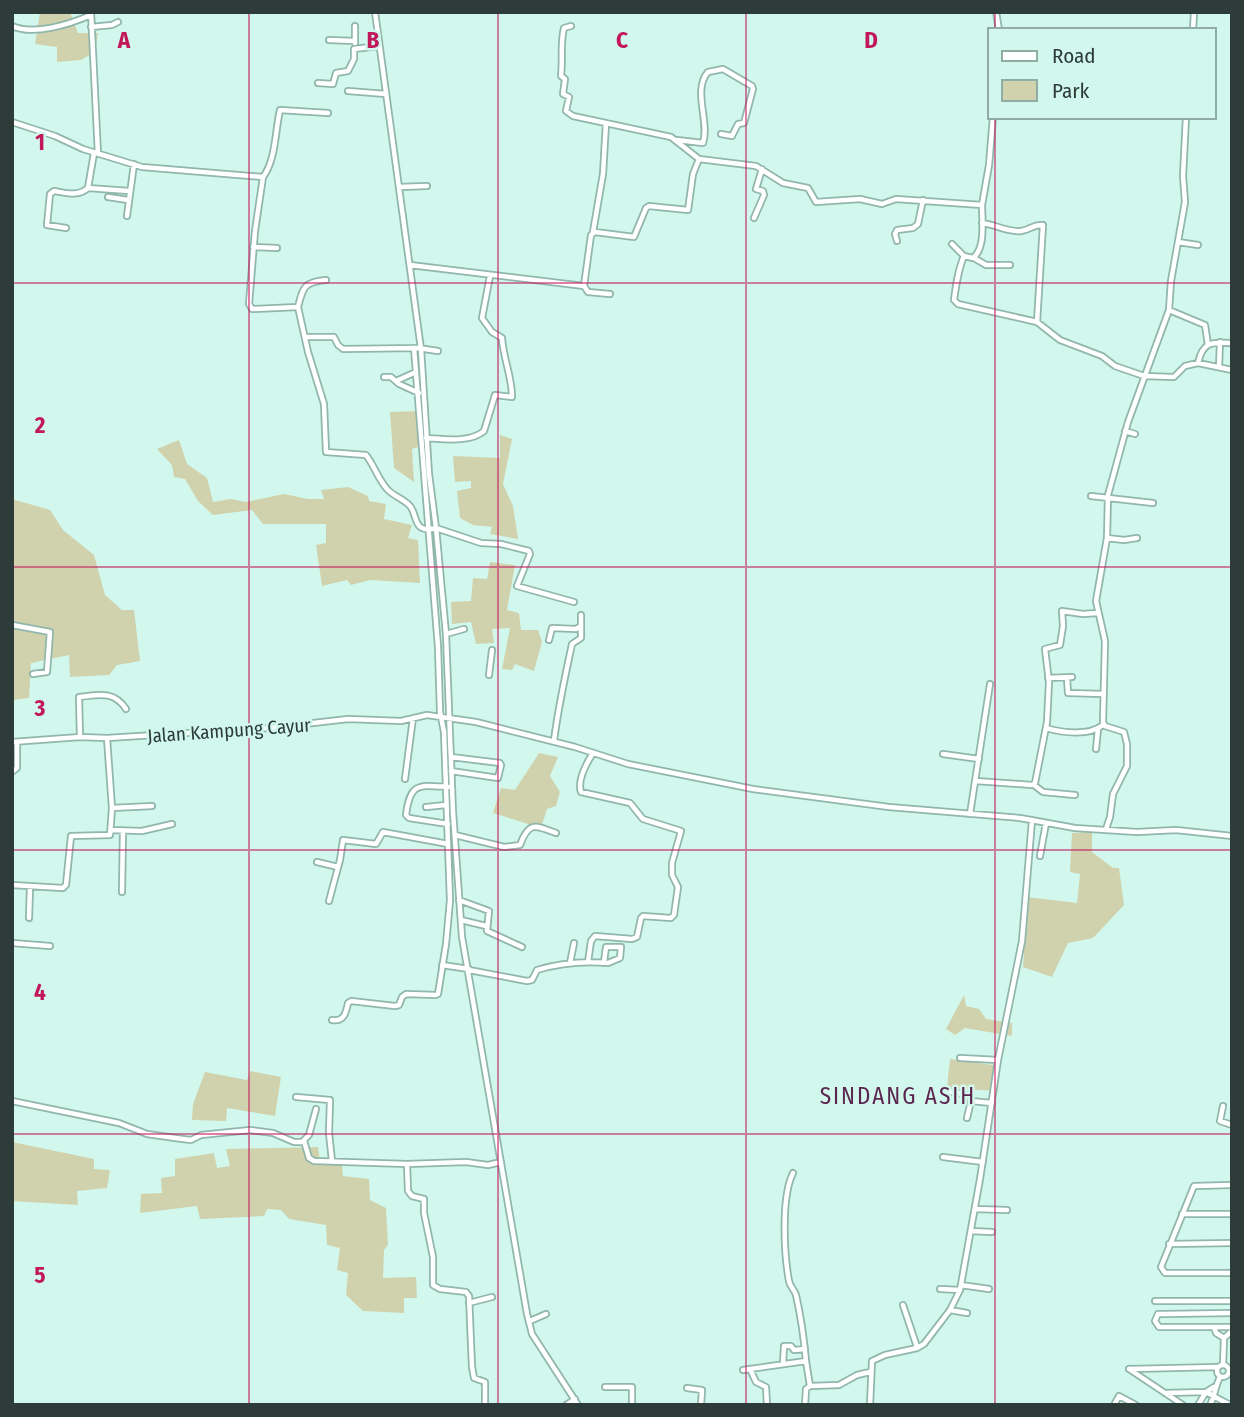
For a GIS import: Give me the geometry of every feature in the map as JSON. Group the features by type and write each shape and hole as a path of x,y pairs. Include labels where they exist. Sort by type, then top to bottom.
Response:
{"street":[{"path":"375,12 410,265 432,529 446,634 449,787 461,920 497,1163 520,1283 533,1334 571,1403"},
{"path":"12,26 52,28 91,14 96,153 88,188"},
{"path":"91,27 118,22"},
{"path":"318,83 333,84 336,73 346,72 352,65 355,26"},
{"path":"571,26 564,28 562,38 561,76 565,79 563,94 569,97 566,111 576,117 677,140 703,143 704,77 708,72 723,69 752,86 752,89 744,123 738,124 732,136 721,134"},
{"path":"329,40 355,41"},
{"path":"355,49 379,47"},
{"path":"348,92 386,94"},
{"path":"298,307 250,307 253,247 263,177 268,171 272,156 280,110 328,113"},
{"path":"973,258 978,254 980,246 982,205 993,119"},
{"path":"1096,749 1098,729 1103,724 1105,641 1098,613 1097,591 1108,538 1108,499 1125,430 1169,310 1185,196 1183,176 1186,119"},
{"path":"12,122 134,164 263,177"},
{"path":"606,123 603,174 589,243 584,286 588,292 610,294"},
{"path":"677,140 685,150 699,159 762,169 783,183 808,188 816,202 860,199 882,204 896,200 923,200 982,205"},
{"path":"593,233 634,237 649,206 688,210 693,174 699,159"},
{"path":"127,215 134,164"},
{"path":"754,218 764,195 756,187 762,169"},
{"path":"399,187 427,187"},
{"path":"66,228 47,225 51,192 75,194 88,188 129,191"},
{"path":"108,197 128,200"},
{"path":"897,241 897,230 903,227 913,228 918,223 923,200"},
{"path":"982,223 1023,232 1035,224 1042,225 1037,322"},
{"path":"1178,242 1198,245"},
{"path":"952,244 964,256 986,265 1010,264"},
{"path":"253,247 277,248"},
{"path":"964,256 959,269 956,303 1037,322 1060,340 1102,356 1115,366 1144,376 1174,377 1185,366 1198,363 1232,370"},
{"path":"410,265 584,286"},
{"path":"426,438 456,439 481,435 495,395 512,397 510,372 503,353 502,338 492,332 482,318 490,276"},
{"path":"326,280 314,281 306,286 298,307 324,404 326,452 366,455 389,492 411,507 416,522 481,543 501,544 529,551 517,586 574,602"},
{"path":"1169,310 1205,325 1208,345"},
{"path":"304,337 334,337 343,349 438,351"},
{"path":"1219,367 1220,342"},
{"path":"1198,363 1201,351 1208,345 1232,343"},
{"path":"332,1020 342,1019 351,1001 395,1006 406,994 438,994 442,965 450,900 446,805 452,771 438,647 431,498 421,393 416,372 417,349"},
{"path":"396,381 416,372"},
{"path":"384,377 391,377 421,393"},
{"path":"1125,430 1135,434"},
{"path":"1091,496 1153,503"},
{"path":"1108,538 1137,538"},
{"path":"1034,785 1046,728 1048,678 1045,649 1060,645 1064,610 1083,614 1098,613"},
{"path":"554,741 557,708 564,689 572,644 581,640 580,615"},
{"path":"12,625 50,632 47,672 33,674"},
{"path":"549,639 552,628 576,629 581,626"},
{"path":"446,634 464,629"},
{"path":"489,675 492,650"},
{"path":"1048,678 1069,678 1068,693 1104,694"},
{"path":"970,814 990,684"},
{"path":"80,737 79,697 114,696 126,709"},
{"name":"Jalan Kampung Cayur","path":"15,742 270,728 348,719 401,721 427,715 476,722 554,741 628,764 753,789 889,807 1032,820 1075,828 1137,832 1170,830 1232,836"},
{"path":"405,779 413,717"},
{"path":"1103,724 1124,732 1127,744 1127,766 1113,794 1106,829"},
{"path":"1046,728 1062,732 1098,729"},
{"path":"12,885 64,887 71,836 107,837 111,830 111,808 107,738"},
{"path":"12,772 17,768 15,742"},
{"path":"588,962 591,941 595,936 632,939 637,937 643,916 671,918 674,915 678,887 672,875 672,863 681,831 643,819 630,803 581,792 579,788 582,776 593,753"},
{"path":"943,754 979,759"},
{"path":"451,757 501,765 498,778 452,771"},
{"path":"976,781 1034,785 1040,791 1075,795"},
{"path":"448,824 406,815 411,794 417,787 425,784 449,787"},
{"path":"426,807 446,805"},
{"path":"111,808 152,806"},
{"path":"870,1405 872,1360 917,1348 926,1342 950,1310 961,1287 998,1060 1022,941 1032,820"},
{"path":"1040,856 1046,822"},
{"path":"111,830 142,831 173,824"},
{"path":"455,835 507,847 520,845 524,834 532,827 542,827 556,833"},
{"path":"122,892 123,831"},
{"path":"329,901 343,840 376,844 383,832 448,844"},
{"path":"317,862 338,867"},
{"path":"29,918 30,887"},
{"path":"459,900 489,911 486,926 488,932 522,947"},
{"path":"461,920 486,926"},
{"path":"12,943 50,946"},
{"path":"570,963 574,943"},
{"path":"442,965 527,981 532,980 537,970 570,963 604,962 619,959 621,947 606,947 604,962"},
{"path":"960,1058 998,1060"},
{"path":"948,1090 968,1095 971,1101 967,1118"},
{"path":"296,1097 330,1100 332,1161"},
{"path":"12,1101 119,1124 147,1134 175,1138 191,1140 201,1135 250,1130 278,1134 294,1142 304,1141"},
{"path":"971,1101 992,1104"},
{"path":"1223,1106 1220,1121 1232,1125"},
{"path":"316,1109 311,1130 304,1141 309,1159 407,1164 497,1163"},
{"path":"943,1157 983,1162"},
{"path":"407,1164 408,1191 424,1199 424,1213 433,1257 433,1285 440,1289 466,1292 474,1378 485,1382 485,1405"},
{"path":"793,1173 787,1184 784,1235 789,1283 795,1291 810,1386"},
{"path":"1232,1185 1194,1186 1161,1267 1165,1273 1232,1273"},
{"path":"975,1209 1007,1210"},
{"path":"1182,1214 1232,1214"},
{"path":"971,1231 992,1232"},
{"path":"1169,1244 1232,1243"},
{"path":"940,1289 989,1289"},
{"path":"469,1303 492,1297"},
{"path":"1155,1301 1232,1301"},
{"path":"1181,1314 1182,1301"},
{"path":"903,1305 917,1348"},
{"path":"950,1310 967,1313"},
{"path":"1232,1313 1158,1314 1155,1321 1159,1327 1232,1329"},
{"path":"530,1321 546,1314"},
{"path":"1214,1327 1216,1333 1224,1338"},
{"path":"1220,1377 1227,1376 1224,1338 1232,1329"},
{"path":"783,1364 784,1346 791,1346 794,1350 805,1349"},
{"path":"767,1405 766,1387 756,1382 747,1369 806,1361"},
{"path":"1183,1405 1129,1369 1227,1369"},
{"path":"1198,1405 1227,1369"},
{"path":"805,1405 806,1389 810,1386 839,1385 857,1375 870,1372"},
{"path":"605,1387 632,1387 632,1405"},
{"path":"1210,1405 1215,1396 1214,1387"},
{"path":"687,1388 702,1391 701,1405"},
{"path":"1165,1393 1206,1392 1230,1405"},
{"path":"1114,1405 1119,1396 1136,1405"}],"green space":[{"path":"40,12 70,12 78,33 98,33 95,52 81,60 57,62 57,47 35,44"},
{"path":"420,411 422,446 412,449 414,482 394,468 390,412"},
{"path":"500,435 512,439 503,484 513,506 518,539 490,534 492,527 473,525 460,518 457,491 471,488 471,481 455,482 453,456 500,458"},
{"path":"179,440 187,464 207,478 213,502 231,499 245,502 284,494 324,499 321,490 348,487 368,496 369,501 386,504 384,519 412,525 408,538 418,540 420,583 370,580 351,585 347,580 322,586 316,545 326,543 326,524 263,524 252,510 213,515 198,501 185,479 174,477 172,465 157,449"},
{"path":"12,499 50,510 63,530 94,555 105,595 122,610 134,610 140,661 117,665 109,675 70,677 69,655 31,663 29,698 12,700"},
{"path":"490,562 515,565 507,610 519,613 521,630 538,630 542,642 534,671 515,664 512,670 502,669 510,628 492,629 494,643 476,644 471,622 452,624 451,602 471,601 473,578 487,579"},
{"path":"539,753 558,757 550,776 560,792 556,806 547,809 541,828 493,813 501,788 515,790"},
{"path":"1092,832 1092,852 1113,868 1119,868 1124,905 1093,938 1068,943 1052,977 1023,967 1027,897 1077,903 1080,874 1070,872 1072,833"},
{"path":"964,995 966,1006 979,1009 986,1019 1012,1023 1012,1036 965,1028 955,1035 946,1029"},
{"path":"950,1059 1000,1066 998,1091 947,1088"},
{"path":"250,1071 281,1077 275,1116 227,1108 226,1121 192,1120 193,1104 205,1072 247,1080"},
{"path":"12,1142 94,1159 94,1169 110,1170 107,1188 77,1191 78,1205 12,1201"},
{"path":"318,1147 320,1161 342,1164 343,1176 369,1179 370,1200 386,1208 388,1245 384,1250 383,1278 416,1277 417,1298 404,1298 404,1313 363,1311 346,1295 348,1273 337,1270 340,1248 327,1245 326,1225 289,1219 281,1210 267,1209 264,1216 200,1219 197,1206 140,1213 141,1194 162,1193 161,1178 175,1176 175,1159 214,1153 217,1168 230,1166 226,1149"}],"district":[{"name":"SINDANG ASIH","path":"898,1096"}]}
